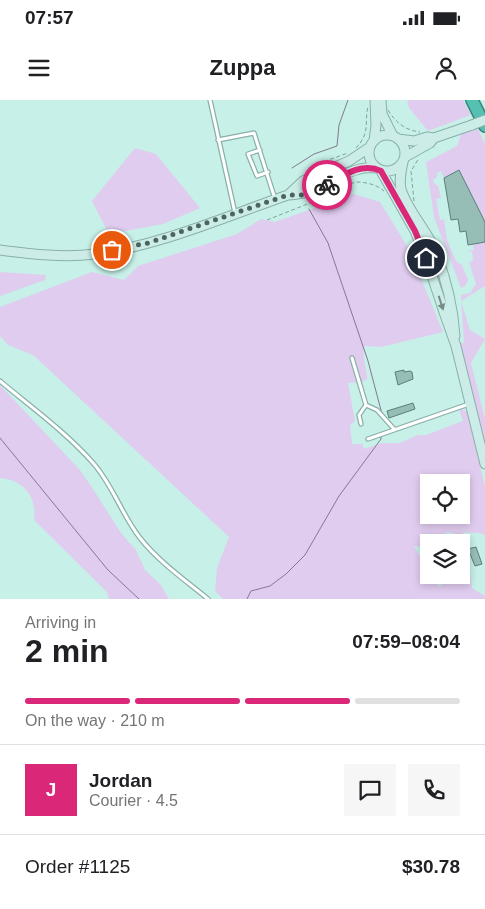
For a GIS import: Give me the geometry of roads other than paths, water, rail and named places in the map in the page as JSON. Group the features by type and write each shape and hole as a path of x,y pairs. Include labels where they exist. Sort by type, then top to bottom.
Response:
{"highway":[{"path":"472,100 485,126"}],"main road":[{"path":"375,100 376,125 369,158 379,170 419,239 456,346 485,464"},
{"path":"383,102 382,114 395,138 404,147 404,160 400,175 401,188 433,247 454,316 456,346"},
{"path":"288,195 303,181 349,161 383,136 414,140 427,137 434,138 485,120"},
{"path":"0,250 42,256 95,254 148,243 288,195 303,195 351,171 362,168 394,170 404,160 430,143 434,138"}],"lane":[{"path":"210,100 235,214"},
{"path":"218,140 254,132 268,172 275,200"},
{"path":"260,150 248,154 257,176 268,172"},
{"path":"352,358 366,405 377,410 394,429"},
{"path":"0,380 94,464 102,474 140,538 162,561 208,599"},
{"path":"368,439 470,404"},
{"path":"361,424 359,415 366,405"}],"waterway":[{"path":"292,168 314,154 337,146 339,125 348,100"},
{"path":"309,209 328,243 368,361 382,414"},
{"path":"247,599 251,591 270,586 286,574 305,555 339,496 381,439 381,436"},
{"path":"0,438 108,570 139,599"}]}
